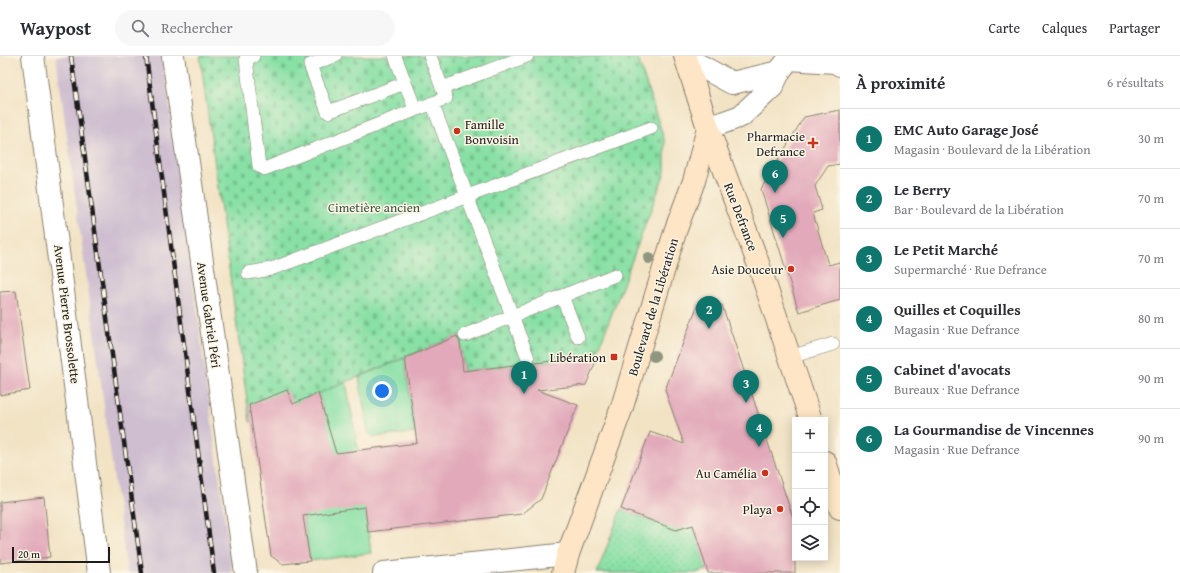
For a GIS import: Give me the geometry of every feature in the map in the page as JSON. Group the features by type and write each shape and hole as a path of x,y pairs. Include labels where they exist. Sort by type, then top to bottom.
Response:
{"main road":[{"name":"Rue Defrance","path":"686,57 708,128 758,263 810,417"},
{"name":"Boulevard de la Libération","path":"565,563 622,407 676,229 694,181 708,128"},
{"path":"828,471 840,508"}],"street":[{"name":"Avenue Pierre Brossolette","path":"33,56 99,573"},
{"name":"Avenue Gabriel Péri","path":"173,56 246,573"},
{"path":"686,57 732,83 786,62 835,62 840,65"},
{"path":"708,128 741,116 772,87 786,62"},
{"path":"384,573 565,563"}],"lane":[{"path":"253,56 246,59 259,166 264,169 446,98 430,56"},
{"path":"335,56 310,65 328,112 405,83"},
{"path":"442,88 527,56"},
{"path":"400,57 405,83 415,109"},
{"path":"432,103 528,358"},
{"path":"248,273 271,269 651,128"},
{"path":"465,335 615,275"},
{"path":"562,296 578,337"},
{"path":"790,358 833,344"}],"shaded area":[{"path":"56,56 163,56 232,573 127,573"}],"green space":[{"name":"Cimetière ancien","path":"200,56 637,56 665,142 665,172 596,356 464,371 459,335 250,422"},
{"path":"405,358 415,433 373,437 368,432 359,377"},
{"path":"346,382 358,450 371,553 310,561 303,516 313,418 324,413 318,393"},
{"path":"621,509 673,528 710,520 726,564 696,573 597,573"}],"building":[{"path":"840,110 840,164 828,166 815,186 822,210 813,213 828,265 840,262 840,300 799,312 761,189 804,117"},
{"path":"16,291 30,390 0,395 0,292"},
{"path":"698,304 722,305 792,515 792,561 795,561 795,573 708,573 693,525 676,530 621,509 650,432 684,444 665,390"},
{"path":"457,336 460,341 463,371 523,364 530,366 534,363 598,356 586,385 537,390 578,405 541,499 522,514 368,532 365,507 303,516 310,561 283,564 271,556 249,405 287,390 293,404 318,393 336,453 417,443 405,358"},
{"path":"44,497 50,557 0,563 0,502"}],"railway":[{"path":"71,56 142,573"},
{"path":"146,56 214,573"}],"place":[{"name":"Famille Bonvoisin","path":"457,131"},
{"name":"Pharmacie Defrance","path":"813,143"},
{"name":"La Gourmandise de Vincennes","path":"775,193"},
{"name":"Cabinet d'avocats","path":"783,238"},
{"name":"Asie Douceur","path":"791,269"},
{"name":"Le Berry","path":"709,329"},
{"name":"Libération","path":"614,357"},
{"name":"EMC Auto Garage José","path":"524,394"},
{"name":"Le Petit Marché","path":"746,403"},
{"name":"Quilles et Coquilles","path":"759,447"},
{"name":"Au Camélia","path":"765,473"},
{"name":"Playa","path":"780,509"}]}
